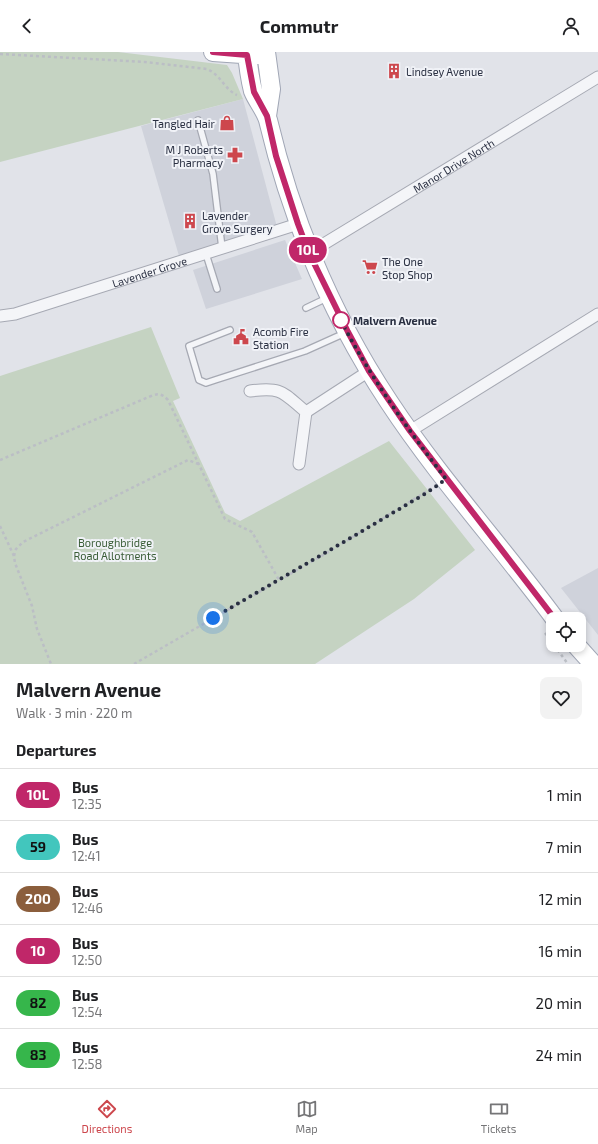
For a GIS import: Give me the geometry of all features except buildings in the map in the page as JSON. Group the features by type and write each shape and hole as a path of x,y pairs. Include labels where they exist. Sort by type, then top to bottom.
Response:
{"main road":[{"path":"213,52 247,54 267,53 271,89 263,108"},
{"path":"247,54 254,92 263,108 276,156 309,253 330,297 369,371 410,431 549,612"},
{"path":"577,652 593,664"},
{"path":"579,652 598,658"}],"street":[{"name":"Manor Drive North","path":"309,253 598,77"},
{"name":"Lavender Grove","path":"0,316 15,314 298,224"},
{"path":"410,431 598,314"},
{"path":"299,464 306,412 369,371"},
{"path":"250,391 269,388 281,391 306,412"}],"lane":[{"path":"198,120 213,174 222,249"},
{"path":"206,254 218,289"},
{"path":"306,308 330,297"},
{"path":"230,330 189,346 199,380 206,383 305,351 348,332"}],"path":[{"path":"0,54 145,62 207,69 215,73 228,92 263,108"},
{"path":"0,460 157,394 163,395 168,400 225,519 252,532 279,580"},
{"path":"14,556 16,549 23,542 182,463 192,461 199,464"},
{"path":"134,664 428,492 446,479"},
{"path":"0,526 14,556 15,563 32,606 37,629 51,664"},
{"path":"559,652 568,664"}],"shaded area":[{"path":"243,99 277,227 179,256 141,126"},
{"path":"285,240 302,279 206,309 193,270"},
{"path":"598,568 598,635 586,620 586,612 580,612 561,588"}],"green space":[{"path":"0,52 118,52 227,65 243,99 0,162"},
{"name":"Boroughbridge Road Allotments","path":"151,327 180,398 173,401 225,513 240,521 389,441 475,550 414,599 315,664 0,664 0,376"}],"bus line":[{"name":"10L","path":"213,52 247,55 254,92 267,116 276,156 309,253 339,317 369,371 390,404 410,431 504,554 524,577 549,612"}],"place":[{"name":"Lindsey Avenue","path":"394,71"},
{"name":"Tangled Hair","path":"227,123"},
{"name":"M J Roberts Pharmacy","path":"235,155"},
{"name":"Lavender Grove Surgery","path":"190,221"},
{"name":"The One Stop Shop","path":"370,267"},
{"name":"Malvern Avenue","path":"341,320"},
{"name":"Acomb Fire Station","path":"241,337"}],"route":[{"path":"213,618 428,492 446,479 390,404 369,371 339,317 341,320"}]}
